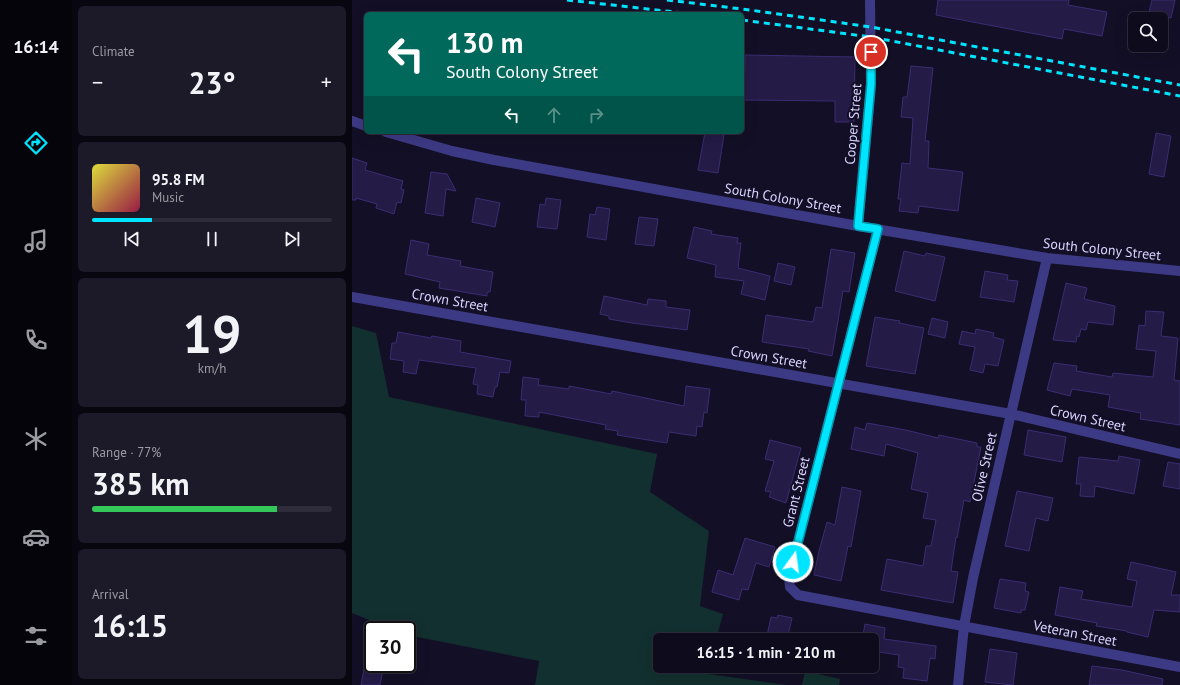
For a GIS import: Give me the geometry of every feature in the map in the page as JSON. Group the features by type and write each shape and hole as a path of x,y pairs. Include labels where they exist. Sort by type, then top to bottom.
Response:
{"street":[{"name":"Cooper Street","path":"858,226 871,84 870,0"},
{"path":"352,122 364,125"},
{"name":"South Colony Street","path":"393,134 452,151 494,160 858,226 1048,258 1180,271"},
{"name":"Grant Street","path":"878,229 789,577 790,587 798,595 964,626"},
{"name":"Olive Street","path":"958,685 964,626 973,578 1048,258"},
{"name":"Crown Street","path":"352,297 1011,414 1180,454"},
{"name":"Veteran Street","path":"964,626 1180,667"}],"green space":[{"path":"352,326 376,333 389,397 657,454 650,492 709,531 700,606 723,614 718,633 653,633 653,673 708,673 787,685 535,685 539,661 416,637 416,621 372,621 352,613"},
{"path":"805,673 814,673 840,679 839,685 802,685"}],"building":[{"path":"938,0 1069,0 1068,5 1107,12 1102,36 1064,29 1062,39 936,15"},
{"path":"1152,0 1175,0 1171,18 1168,17 1168,12 1149,12"},
{"path":"745,55 855,57 854,122 835,122 835,101 744,100"},
{"path":"911,66 933,68 925,141 929,141 928,168 963,172 958,211 919,206 918,213 899,211 901,199 898,199 902,163 910,164 913,118 901,117 903,97 907,97"},
{"path":"1156,133 1171,136 1164,177 1149,174"},
{"path":"705,134 724,135 718,173 698,170"},
{"path":"352,158 367,163 365,170 403,181 401,189 404,190 401,203 397,202 394,214 376,208 377,204 356,198 356,200 352,200"},
{"path":"431,172 447,174 456,191 446,189 443,216 425,213"},
{"path":"476,198 500,203 495,227 472,222"},
{"path":"546,198 561,200 557,229 537,227 540,204 545,205"},
{"path":"597,207 610,209 606,240 587,237 590,214 595,215"},
{"path":"639,217 658,219 654,246 635,244"},
{"path":"694,227 712,231 711,234 738,238 737,243 741,243 738,268 770,276 765,300 741,294 744,281 715,277 716,265 687,258"},
{"path":"411,240 429,244 427,255 461,261 460,266 493,272 490,292 487,292 487,296 439,288 440,282 405,274"},
{"path":"831,249 855,253 849,292 843,291 832,356 808,351 809,349 762,342 766,315 813,322 816,307 822,308"},
{"path":"904,251 925,256 926,253 945,257 935,301 895,291"},
{"path":"778,263 795,267 791,285 774,281"},
{"path":"985,271 1008,275 1007,280 1018,281 1014,302 980,297"},
{"path":"1066,283 1087,288 1084,299 1115,306 1113,325 1088,322 1086,330 1081,329 1079,337 1077,336 1076,342 1053,340"},
{"path":"604,296 647,305 648,299 666,301 666,307 690,310 687,330 609,319 609,316 600,314"},
{"path":"1146,311 1164,312 1161,336 1178,338 1174,380 1180,381 1180,425 1140,419 1141,413 1108,407 1110,395 1072,389 1070,396 1047,390 1054,363 1077,366 1076,371 1112,377 1113,373 1153,377 1156,351 1136,349 1139,325 1145,326"},
{"path":"875,317 900,321 899,323 924,328 915,374 866,366"},
{"path":"932,318 948,322 945,338 928,334"},
{"path":"976,329 994,333 993,337 1004,340 998,366 985,364 983,373 970,370 975,347 959,344 962,331 975,334"},
{"path":"398,332 431,338 432,336 461,341 460,352 511,361 509,373 500,372 493,397 477,394 478,385 473,384 476,368 419,360 416,374 403,372 404,361 390,359 392,343 396,343"},
{"path":"523,377 539,379 538,385 569,389 569,386 611,394 612,391 684,406 686,386 710,389 707,413 704,412 702,427 697,426 696,436 669,432 667,443 617,435 618,431 605,429 606,425 539,412 539,417 525,416 526,400 521,400"},
{"path":"867,423 906,430 938,438 939,435 977,443 977,447 981,447 970,502 964,500 957,538 956,537 951,571 958,572 953,603 881,590 887,559 923,566 926,546 931,546 936,520 923,518 928,493 911,489 918,453 886,444 884,456 851,449 855,427 865,430"},
{"path":"1028,430 1066,437 1062,462 1024,455"},
{"path":"770,440 801,448 786,503 769,497 771,492 765,491 774,461 765,459"},
{"path":"1119,456 1140,460 1134,494 1095,486 1094,497 1080,496 1081,484 1076,484 1079,457 1118,461"},
{"path":"1168,462 1180,464 1180,489 1163,486"},
{"path":"842,487 861,491 851,547 848,546 841,581 814,575 827,522 835,525"},
{"path":"1017,491 1053,498 1048,521 1036,518 1029,551 1005,546"},
{"path":"745,538 775,547 769,567 756,563 748,590 742,589 739,600 712,592 718,570 733,575"},
{"path":"1131,562 1176,572 1171,595 1180,595 1180,612 1154,610 1148,637 1127,631 1096,626 1097,623 1055,615 1060,587 1083,591 1081,599 1132,607 1137,581 1127,579"},
{"path":"1000,579 1026,583 1025,591 1029,592 1025,610 1021,610 1021,613 994,608"},
{"path":"778,615 792,618 789,633 768,633 771,617 777,618"},
{"path":"865,624 885,628 884,639 936,646 935,659 930,658 927,681 903,678 904,668 898,667 899,655 879,652 879,633 863,633"},
{"path":"990,649 1017,653 1013,685 985,682"},
{"path":"1092,666 1122,670 1163,679 1162,685 1089,685"},
{"path":"364,669 364,673 382,673 380,685 361,685"}],"railway":[{"path":"567,0 675,12"},
{"path":"667,0 871,27 1180,85"},
{"path":"744,20 871,37 1180,96"}],"route":[{"path":"793,562 878,229 858,226 868,129 871,84 871,52"}]}
